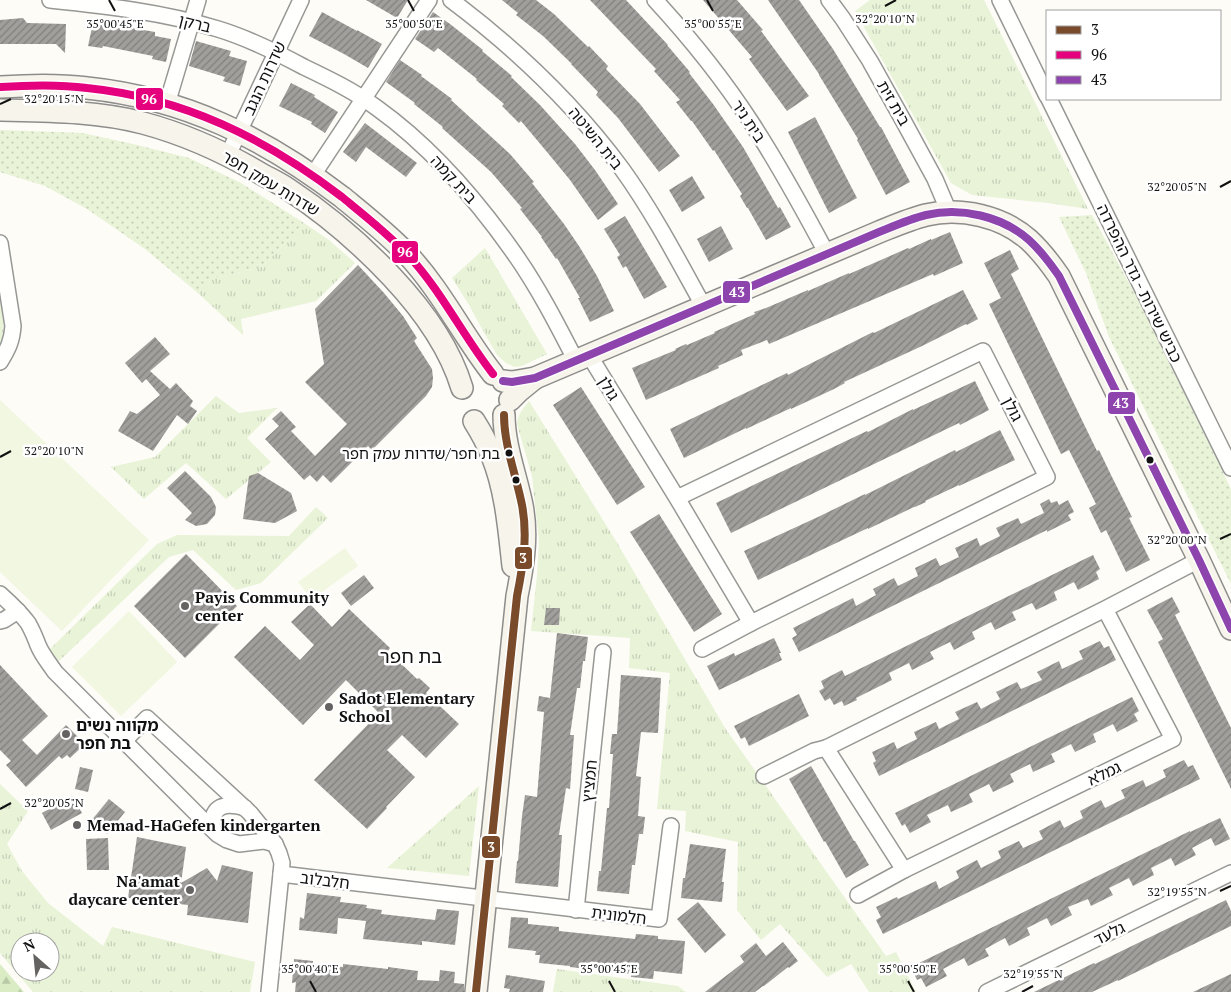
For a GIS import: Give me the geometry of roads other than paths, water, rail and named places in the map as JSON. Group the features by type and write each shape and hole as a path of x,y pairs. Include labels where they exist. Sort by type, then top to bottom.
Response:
{"street":[{"name":"ברקן","path":"50,0 159,14 245,38 276,52"},
{"path":"167,104 198,0"},
{"name":"שדרות הנגב","path":"228,155 301,0"},
{"path":"313,176 429,0"},
{"name":"בית השיטה","path":"451,0 528,64 568,103 592,132 622,169 647,208 704,307"},
{"name":"בית ניר","path":"655,0 683,30 751,121 792,189 827,254"},
{"name":"בית זית","path":"830,0 870,61 904,122 935,179 948,212"},
{"name":"כביש שירות - גדר ההפרדה","path":"1000,0 1046,93"},
{"name":"בית קמה","path":"276,52 363,99 406,130 454,178 482,210 514,253 549,310 582,358"},
{"name":"שדרות עמק חפר","path":"0,87 36,85 119,92 193,112 239,131 287,158 358,210 407,254 429,280 502,392"},
{"name":"כביש שירות - גדר ההפרדה","path":"1049,100 1231,468"},
{"name":"שדרות עמק חפר","path":"0,110 54,112 118,118 143,123 174,133 228,155 286,188 348,233 374,257 403,289 437,334 452,362 462,388"},
{"path":"502,392 522,388 536,378 582,358 904,222 926,215 948,212 972,213 990,218 1010,226 1028,239 1047,258 1059,276 1231,629"},
{"path":"0,244 13,326 9,347 0,362"},
{"name":"גולן","path":"677,498 983,350 1047,477 702,649"},
{"name":"גולן","path":"582,358 677,498 751,623"},
{"path":"476,992 517,596 524,558 525,539 522,506 505,431 502,392 485,373 471,377 462,388 460,395 462,410 467,416 474,421 490,423 498,420 502,392"},
{"path":"474,421 485,439 499,474 507,517 517,596"},
{"path":"764,776 814,751 826,748 1106,610 1199,560"},
{"path":"0,594 27,622 49,664 217,834 239,844 264,841 275,844"},
{"name":"גמלא","path":"858,895 904,870 1173,739 1106,610"},
{"path":"0,621 18,611"},
{"name":"חמציץ","path":"576,910 603,652"},
{"path":"124,741 146,718 258,822 279,852 282,863 281,874"},
{"path":"826,748 904,870"},
{"path":"212,829 212,821 217,809 228,805 245,808"},
{"path":"239,844 251,839 256,833 258,822"},
{"name":"חלמונית","path":"486,899 659,920 671,826"},
{"name":"גלעד","path":"987,992 1231,873"},
{"name":"חלבלוב","path":"269,992 281,874 486,899"}],"place":[{"name":"בת חפר/שדרות עמק חפר","path":"509,453"},
{"name":"Payis Community center","path":"185,606"},
{"name":"Sadot Elementary School","path":"329,707"},
{"name":"מקווה נשים בת חפר","path":"66,734"},
{"name":"Memad-HaGefen kindergarten","path":"77,825"},
{"name":"Na'amat daycare center","path":"190,890"}],"district":[{"name":"בת חפר","path":"411,655"}]}
